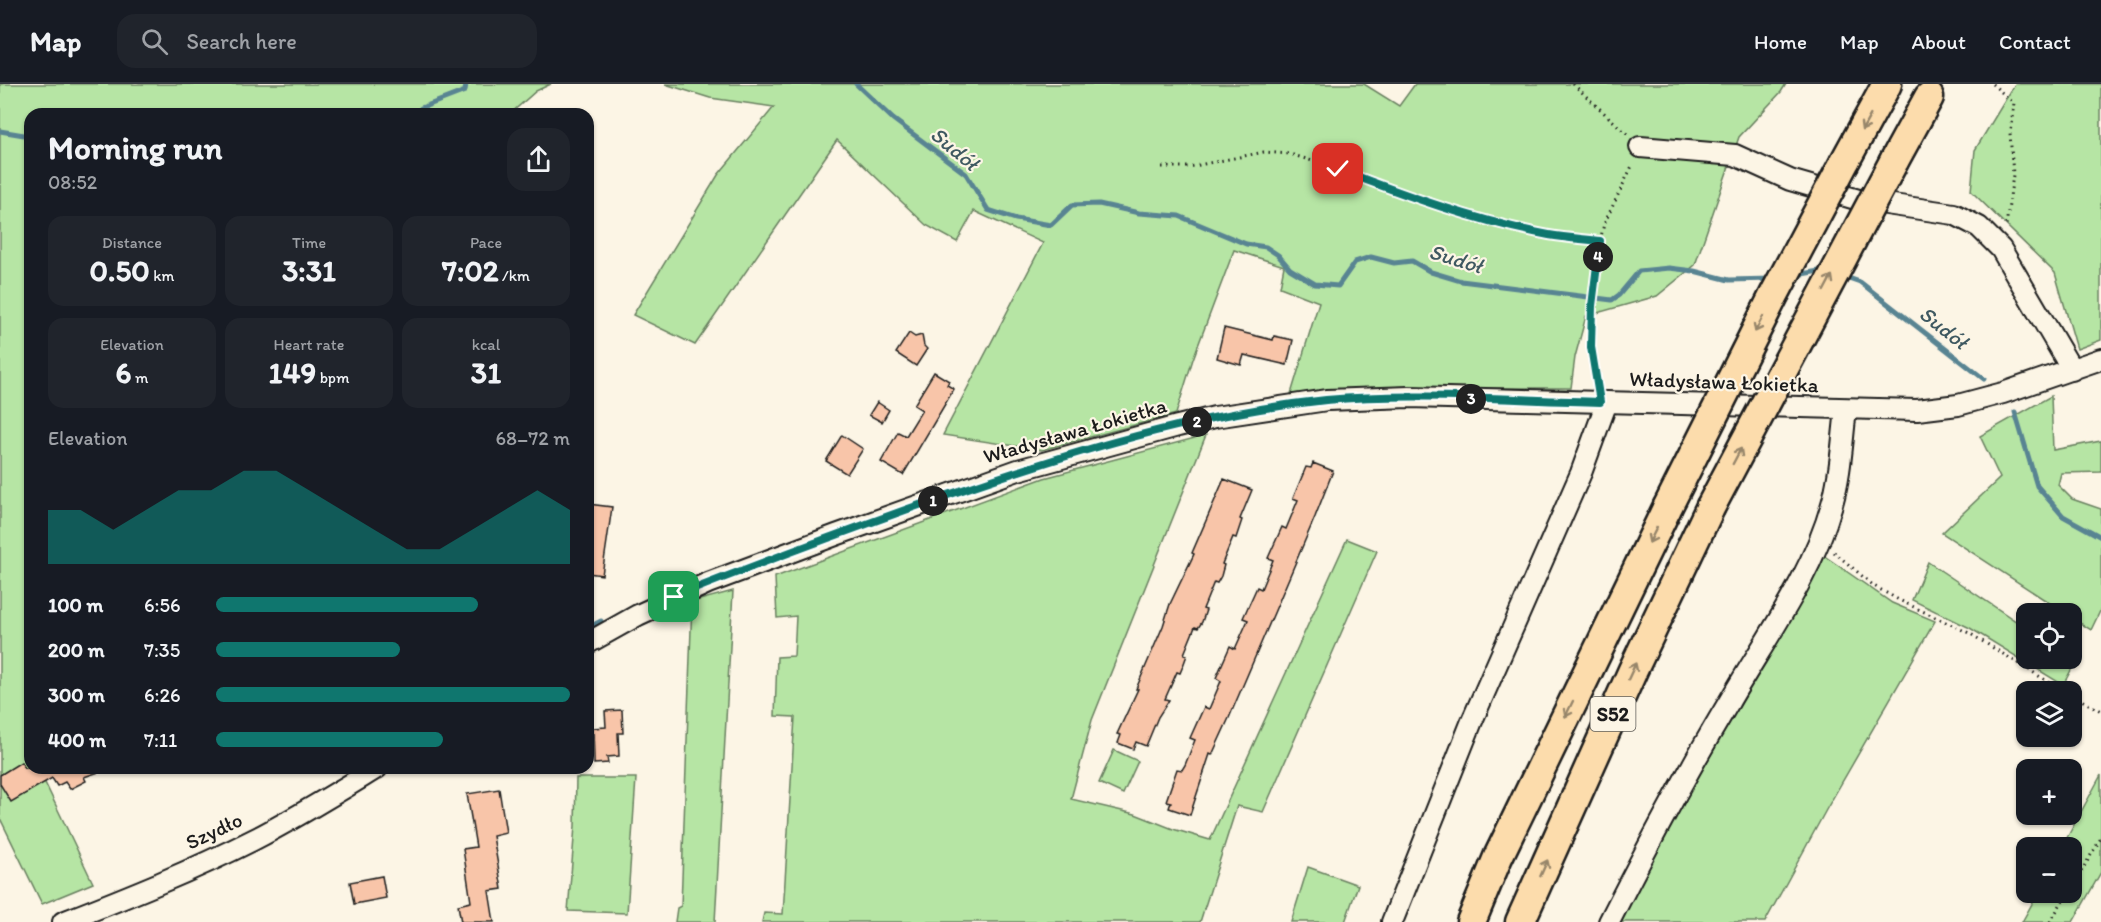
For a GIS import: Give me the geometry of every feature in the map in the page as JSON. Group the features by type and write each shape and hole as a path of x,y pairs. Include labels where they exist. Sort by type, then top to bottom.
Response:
{"highway":[{"name":"S52","path":"1471,922 1498,857 1667,508 1768,305 1887,84"},
{"name":"S52","path":"1520,922 1628,681 1710,508 1929,97"}],"street":[{"path":"1640,147 1736,155 1790,180 1858,200 1954,213 1979,228 2001,249 2072,370"},
{"name":"Władysława Łokietka","path":"594,640 674,597 836,535 1018,470 1215,417 1327,400 1409,397 1846,410 1917,410 1958,405 2003,393 2101,359"},
{"path":"1392,922 1472,721 1581,472 1603,402"},
{"path":"1609,922 1662,818 1799,584 1833,504 1840,467 1846,410"},
{"name":"Szydło","path":"63,922 142,890 253,840 367,774"}],"path":[{"path":"1574,84 1640,147 1631,171 1604,224 1600,241 1592,303 1591,347 1603,402"},
{"path":"1992,84 2014,103 2010,133 2013,175 2001,249"},
{"path":"1162,167 1189,167 1264,152 1290,154 1338,169 1413,198 1475,217 1550,235 1600,241"},
{"path":"1853,568 1882,591 1969,633 2047,681"},
{"path":"2082,701 2101,711"},
{"path":"2082,870 2101,838"},
{"path":"2050,922 2061,903"}],"green space":[{"path":"0,84 551,84 536,91 517,108 24,108 24,774 41,774 93,883 42,904 0,818"},
{"path":"665,84 1364,84 1399,106 1415,84 1786,84 1739,137 1695,265 1657,296 1586,316 1575,357 1571,388 1371,388 1291,394 1319,302 1280,287 1284,266 1234,250 1193,359 1176,414 1042,450 943,435 1043,243 974,211 957,242 926,225 837,140 695,345 633,315 718,175 774,107 710,98"},
{"path":"2015,84 2101,84 2101,340 2077,349 2055,273 1971,191 1975,150"},
{"path":"2051,396 2053,450 2101,441 2101,472 2061,473 2058,485 2072,499 2101,509 2101,609 2091,630 2082,624 2082,603 2050,603 1942,533 2000,478 1980,436"},
{"path":"1206,435 1092,720 1071,799 1135,814 1210,840 1347,539 1377,551 1263,812 1237,806 1200,922 762,922 764,913 783,914 795,717 775,716 777,657 794,656 796,616 777,618 775,577 1044,478"},
{"path":"1823,555 1892,603 1935,621 1826,810 1765,922 1620,922 1684,801 1750,688"},
{"path":"1928,562 2016,621 2016,656 1970,628 1912,600"},
{"path":"733,591 715,922 675,922 677,908 681,906 692,602"},
{"path":"2037,669 2072,669 2065,681 2056,681"},
{"path":"1114,750 1138,761 1123,794 1099,783"},
{"path":"2101,775 2101,872 2073,922 2022,922 2032,903 2082,903 2082,837 2067,837 2074,825 2082,825 2082,810"},
{"path":"576,778 636,778 627,913 568,911 575,826"},
{"path":"1308,867 1358,885 1345,922 1291,922"}],"building":[{"path":"1224,328 1273,340 1274,336 1293,340 1287,365 1244,355 1241,365 1217,358"},
{"path":"909,333 915,337 922,335 924,346 927,349 916,366 896,353"},
{"path":"934,372 949,381 947,385 954,389 903,475 881,462 898,432 906,436 922,410 914,405"},
{"path":"877,402 889,410 882,422 869,415"},
{"path":"842,435 863,449 847,474 826,461"},
{"path":"1313,463 1333,471 1315,517 1229,718 1212,755 1210,754 1190,815 1169,808 1171,802 1166,801 1177,769 1182,770 1185,765 1195,740 1190,738 1204,707 1209,709 1221,681 1216,678 1230,646 1235,649 1248,620 1243,618 1257,587 1261,589 1273,560 1268,558 1282,527 1286,529 1298,500 1293,498 1306,467 1311,468"},
{"path":"1224,479 1252,490 1240,519 1242,520 1236,538 1233,537 1222,564 1224,565 1221,576 1217,583 1214,582 1203,609 1206,610 1202,622 1198,628 1195,627 1184,654 1187,655 1180,673 1177,672 1165,699 1169,700 1158,717 1146,746 1136,742 1133,749 1118,743 1121,735 1117,734 1138,689 1136,689 1170,604 1194,554 1192,553"},
{"path":"594,505 612,507 602,575 594,574"},
{"path":"622,710 623,733 618,733 619,756 607,757 608,763 594,764 594,728 606,727 605,711"},
{"path":"21,762 24,766 24,774 93,774 84,777 86,781 70,789 65,782 57,786 52,778 11,802 0,784 0,775"},
{"path":"499,789 506,833 493,836 502,889 489,891 494,922 461,922 458,905 471,902 463,849 476,847 467,794"},
{"path":"382,876 386,898 354,904 350,882"}],"waterway":[{"name":"Sudół","path":"421,108 465,91 466,84"},
{"name":"Sudół","path":"856,84 893,119 966,174 988,210 1016,219 1051,225 1072,205 1099,204 1139,213 1179,216 1246,244 1266,247 1278,255 1290,269 1315,284 1338,286 1355,262 1371,257 1394,263 1412,261 1431,272 1461,281 1612,300 1639,271 1669,268 1694,271 1729,280 1772,279"},
{"name":"Sudół","path":"0,131 24,135"},
{"name":"Sudół","path":"1796,275 1825,270"},
{"name":"Sudół","path":"1843,276 1860,282 1984,379"},
{"name":"Sudół","path":"2015,412 2037,486 2063,516 2101,537"},
{"path":"594,625 601,621"}],"route":[{"path":"674,597 836,535 1018,470 1215,417 1327,400 1409,397 1600,402 1591,347 1592,306 1600,241 1550,235 1475,217 1413,198 1338,169"}]}
